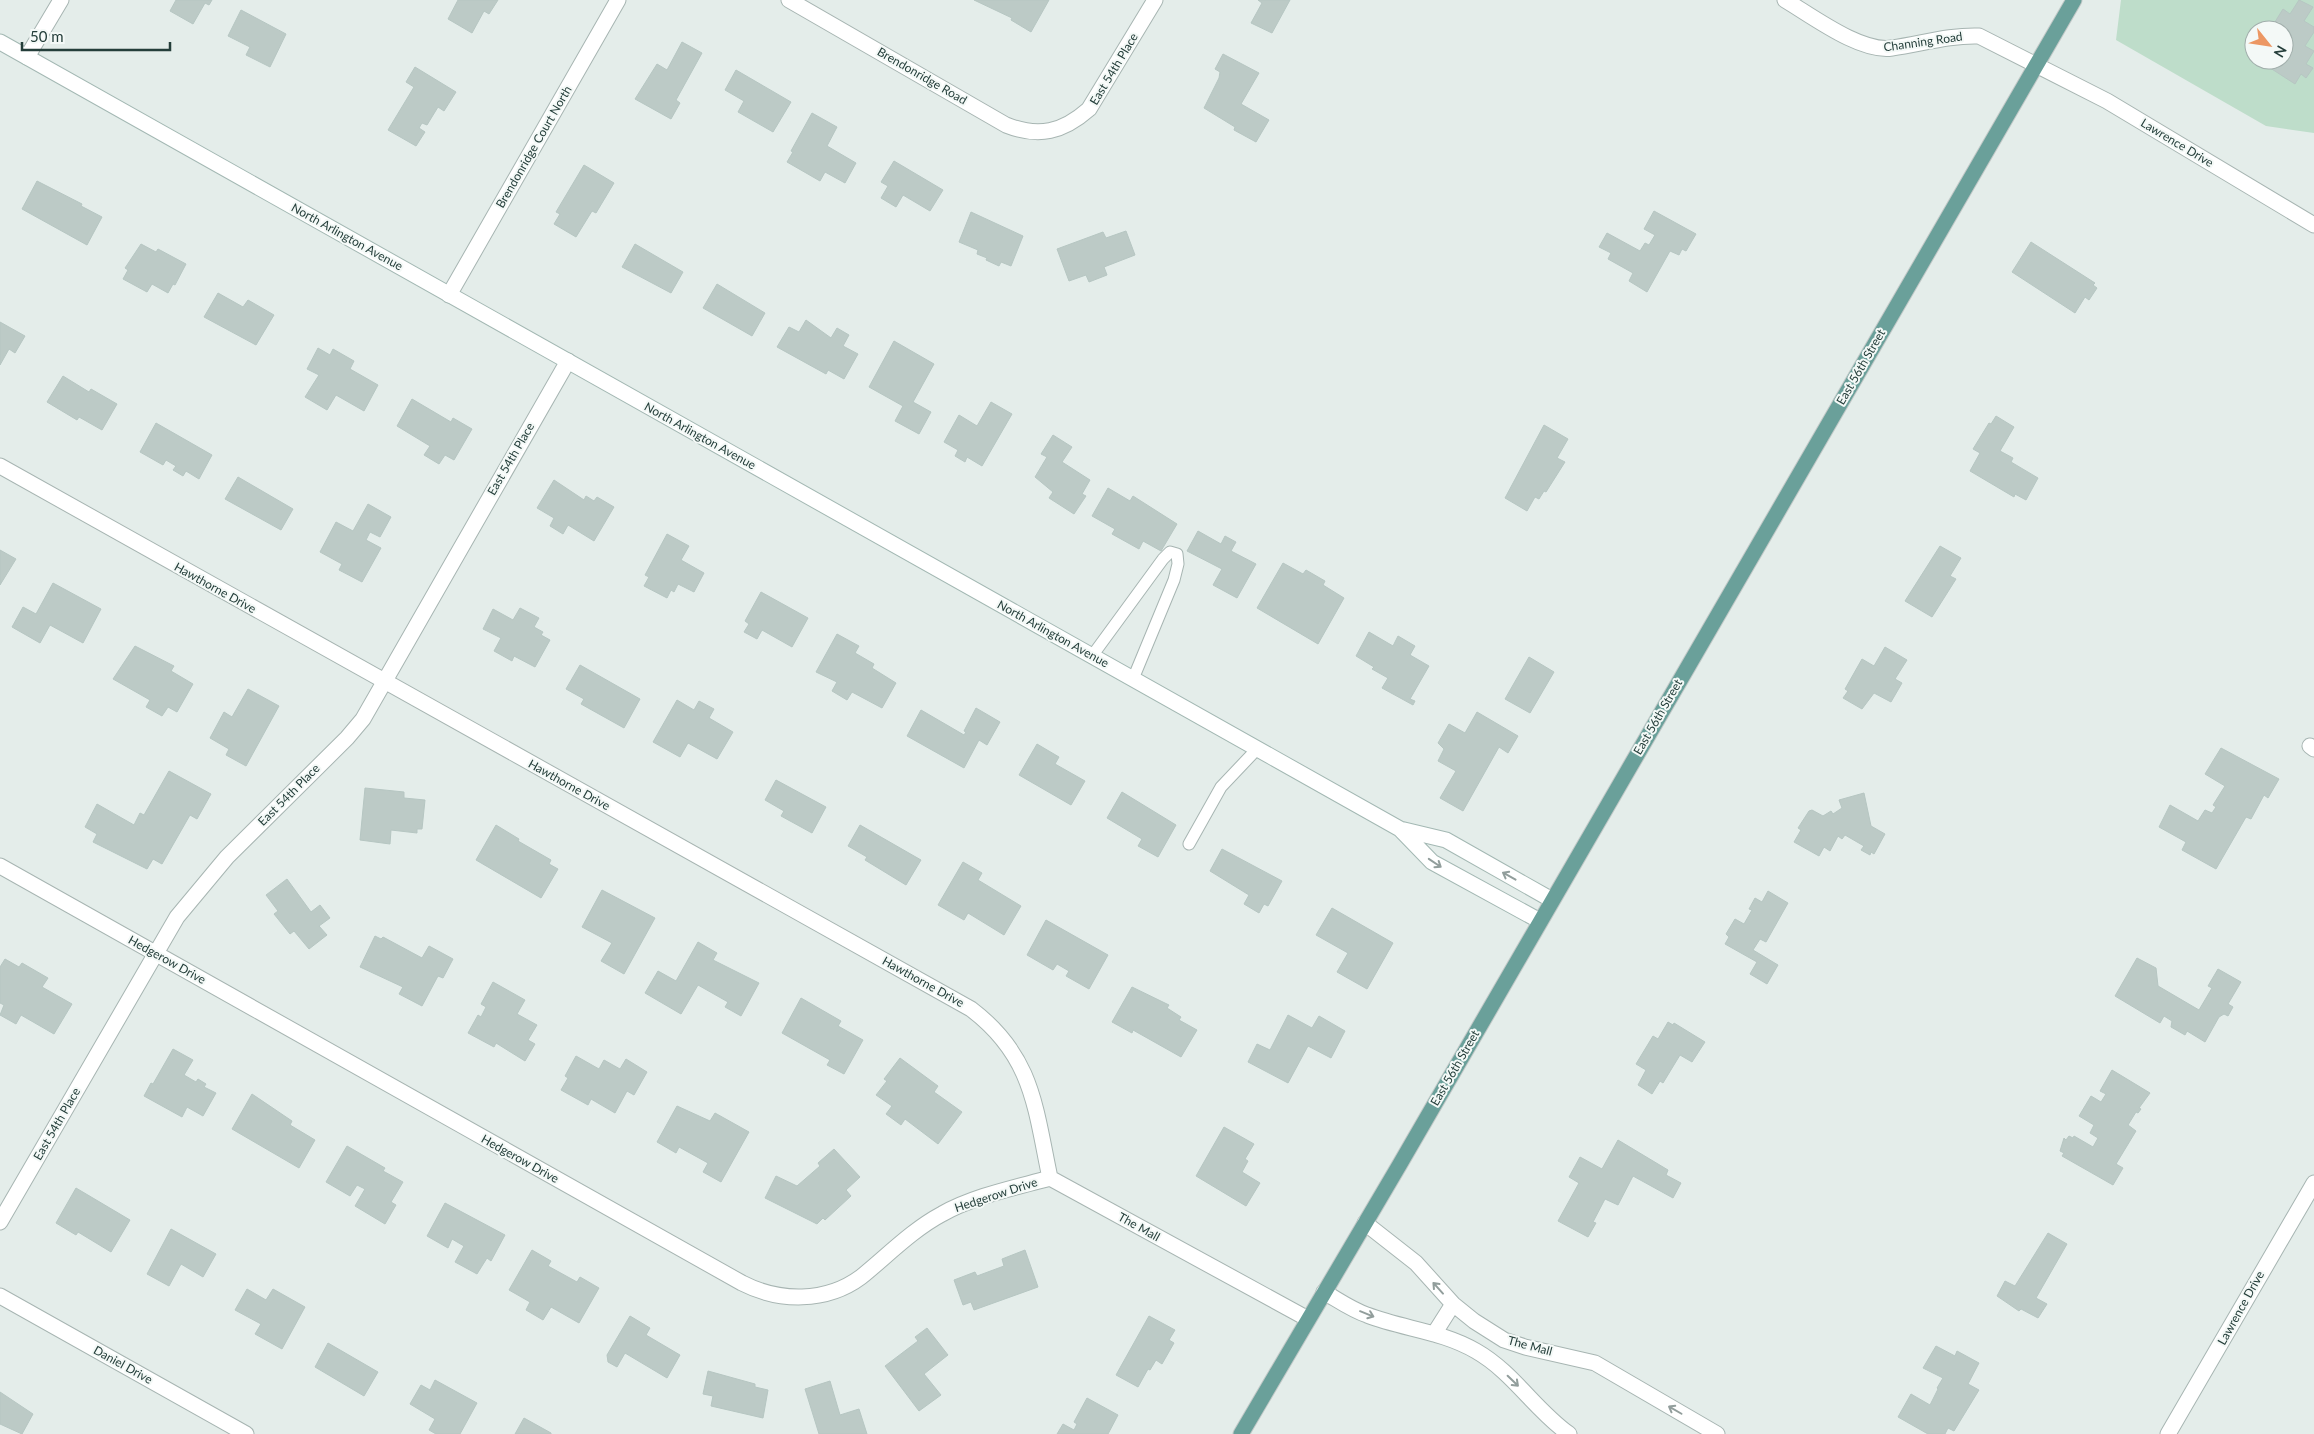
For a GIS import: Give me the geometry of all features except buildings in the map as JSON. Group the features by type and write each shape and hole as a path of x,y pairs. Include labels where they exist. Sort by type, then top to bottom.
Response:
{"main road":[{"name":"East 56th Street","path":"1241,1434 2074,0"}],"street":[{"path":"27,57 61,0"},
{"name":"Brendonridge Court North","path":"450,294 618,0"},
{"name":"Brendonridge Road","path":"788,0 1006,125 1033,132 1061,128"},
{"name":"East 54th Place","path":"1061,128 1078,119 1096,102 1155,0"},
{"name":"Channing Road","path":"1785,0 1868,47 1891,48 1962,36 1979,36 2037,65"},
{"name":"North Arlington Avenue","path":"0,42 1400,830 1432,862 1540,921"},
{"name":"Lawrence Drive","path":"2037,65 2107,101 2314,225"},
{"name":"East 54th Place","path":"0,1222 177,917 207,879 347,738 363,719 568,361"},
{"name":"Hawthorne Drive","path":"0,466 978,1015 993,1027 1011,1048 1024,1072 1031,1090 1050,1178"},
{"name":"North Arlington Avenue","path":"1400,830 1446,840 1552,900"},
{"name":"Hedgerow Drive","path":"0,866 733,1278 768,1294 797,1297 816,1296 835,1291 860,1277 927,1222 943,1213 968,1202 1050,1178"},
{"name":"The Mall","path":"1050,1178 1308,1319"},
{"name":"Lawrence Drive","path":"2168,1434 2314,1183"},
{"name":"The Mall","path":"1365,1223 1416,1264 1453,1304 1495,1335 1525,1347 1595,1363 1718,1434"},
{"path":"1324,1292 1367,1315 1434,1334 1476,1350 1500,1368 1554,1422 1569,1434"},
{"name":"Daniel Drive","path":"0,1296 246,1434"},
{"path":"1434,1334 1453,1304"},
{"path":"1483,1356 1495,1335"}],"lane":[{"path":"1092,656 1163,559 1170,552 1177,554 1178,564 1174,580 1133,679"},
{"path":"1189,844 1221,787 1257,749"}],"green space":[{"path":"2121,0 2314,0 2314,133 2266,126 2116,40"}]}
